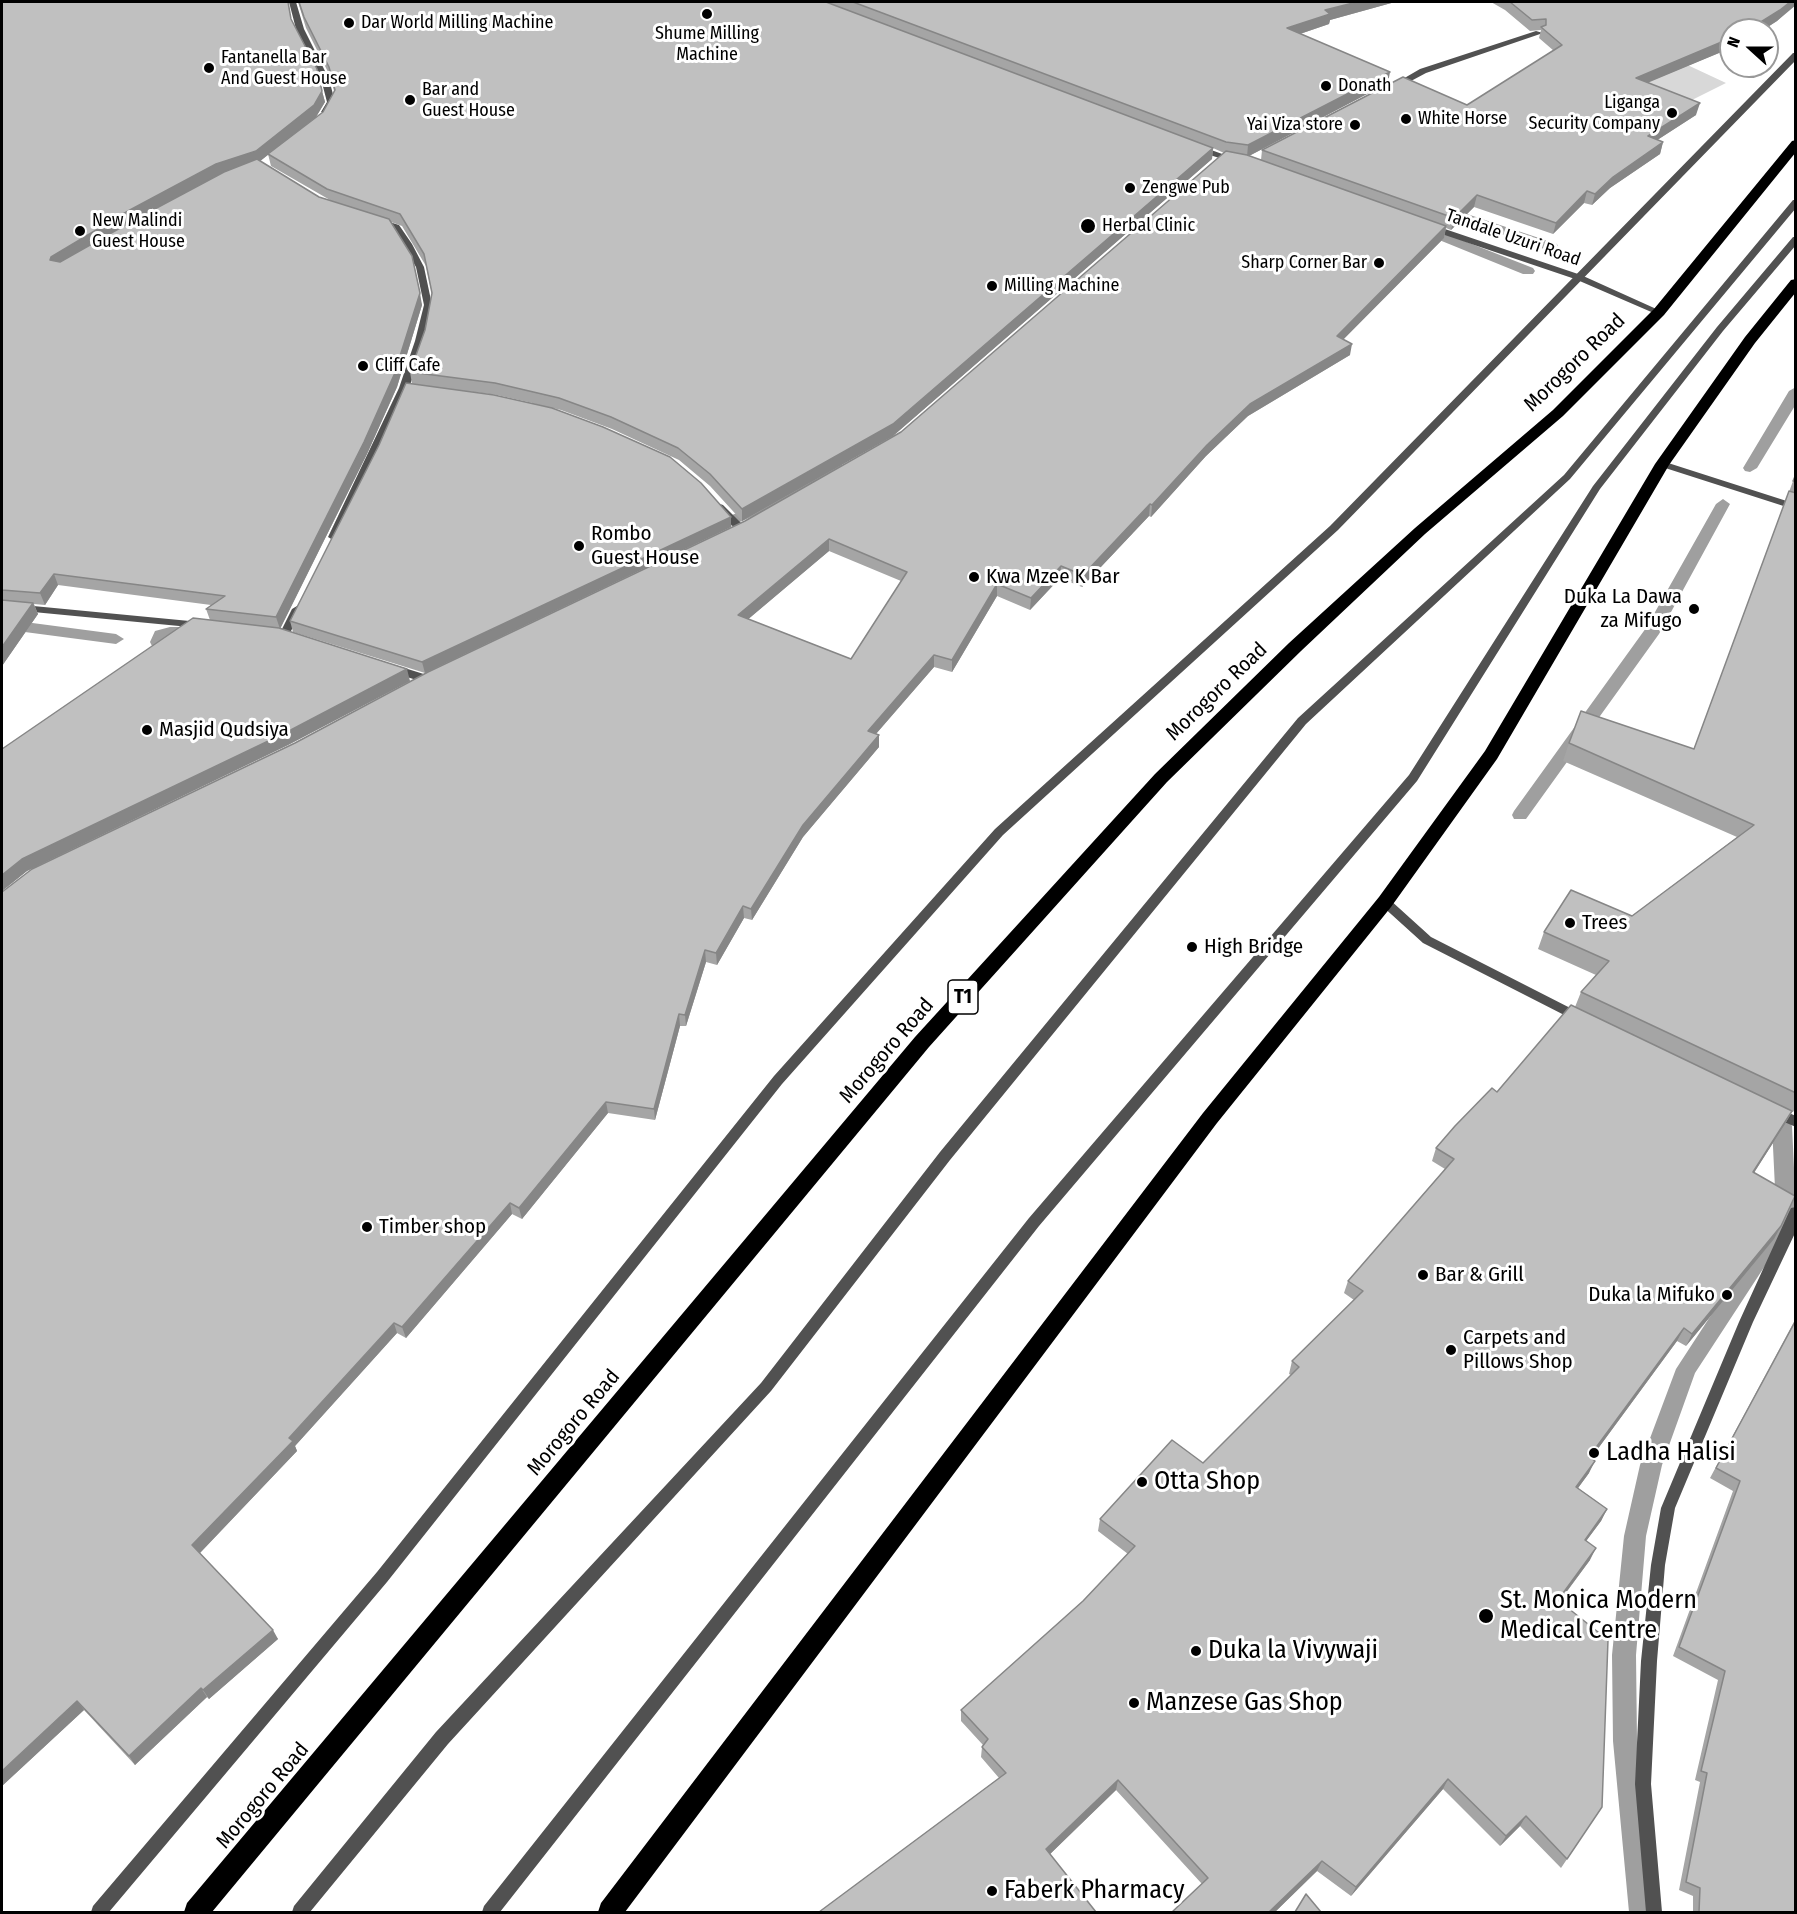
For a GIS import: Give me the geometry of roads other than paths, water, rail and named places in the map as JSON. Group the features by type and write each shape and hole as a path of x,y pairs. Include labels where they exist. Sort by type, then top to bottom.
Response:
{"highway":[{"name":"Morogoro Road","path":"196,1912 922,1042 1161,778 1420,531 1558,413 1659,312 1796,144"},
{"path":"610,1912 1210,1118 1385,902 1491,755 1662,464 1750,340 1796,283"}],"street":[{"path":"292,2 300,29 325,79 331,102 321,119"},
{"path":"1383,92 1423,71 1539,33"},
{"path":"99,1912 382,1577 778,1080 999,832 1334,528 1796,55"},
{"path":"1189,145 1222,157 1248,162"},
{"path":"1213,165 1222,157"},
{"path":"300,1912 442,1738 766,1387 945,1156 1302,721 1567,477 1796,202"},
{"path":"326,550 404,388 420,341 428,305 420,267 396,227 366,217"},
{"name":"Tandale Uzuri Road","path":"1415,222 1578,277 1659,312"},
{"path":"490,1912 1034,1222 1413,778 1596,488 1720,329 1796,239"},
{"path":"404,388 416,390"},
{"path":"1662,464 1796,507"},
{"path":"712,497 741,529"},
{"path":"730,534 751,524"},
{"path":"284,635 300,603"},
{"path":"2,606 216,627"},
{"path":"382,665 421,681 436,674"},
{"path":"1385,902 1427,940 1585,1020"},
{"path":"1766,1107 1796,1122"},
{"path":"1654,1912 1643,1784 1652,1629 1658,1565 1668,1508 1746,1322 1796,1212"}],"waterway":[{"path":"1443,210 1552,247"},
{"path":"1421,228 1528,271"},
{"path":"1750,468 1796,391"},
{"path":"714,528 804,489 836,466"},
{"path":"1520,815 1653,630 1723,504"},
{"path":"2,624 116,639"},
{"path":"158,642 161,635 170,632 196,632"},
{"path":"1641,1912 1625,1741 1624,1655 1635,1536 1651,1465 1686,1369 1767,1246 1786,1209 1782,1126"}],"place":[{"name":"Shume Milling Machine","path":"707,14"},
{"name":"Dar World Milling Machine","path":"349,23"},
{"name":"Fantanella Bar And Guest House","path":"209,68"},
{"name":"Donath","path":"1326,86"},
{"name":"Bar and Guest House","path":"410,100"},
{"name":"Liganga Security Company","path":"1672,113"},
{"name":"White Horse","path":"1406,119"},
{"name":"Yai Viza store","path":"1355,125"},
{"name":"Zengwe Pub","path":"1130,188"},
{"name":"Herbal Clinic","path":"1088,226"},
{"name":"New Malindi Guest House","path":"80,231"},
{"name":"Sharp Corner Bar","path":"1379,263"},
{"name":"Milling Machine","path":"992,286"},
{"name":"Cliff Cafe","path":"363,366"},
{"name":"Rombo Guest House","path":"579,546"},
{"name":"Kwa Mzee K Bar","path":"974,577"},
{"name":"Duka La Dawa za Mifugo","path":"1694,609"},
{"name":"Masjid Qudsiya","path":"147,730"},
{"name":"Trees","path":"1570,923"},
{"name":"High Bridge","path":"1192,947"},
{"name":"Timber shop","path":"367,1227"},
{"name":"Bar & Grill","path":"1423,1275"},
{"name":"Duka la Mifuko","path":"1727,1295"},
{"name":"Carpets and Pillows Shop","path":"1451,1350"},
{"name":"Ladha Halisi","path":"1594,1453"},
{"name":"Otta Shop","path":"1142,1482"},
{"name":"St. Monica Modern Medical Centre","path":"1486,1616"},
{"name":"Duka la Vivywaji","path":"1196,1651"},
{"name":"Manzese Gas Shop","path":"1134,1703"},
{"name":"Faberk Pharmacy","path":"992,1891"}]}
